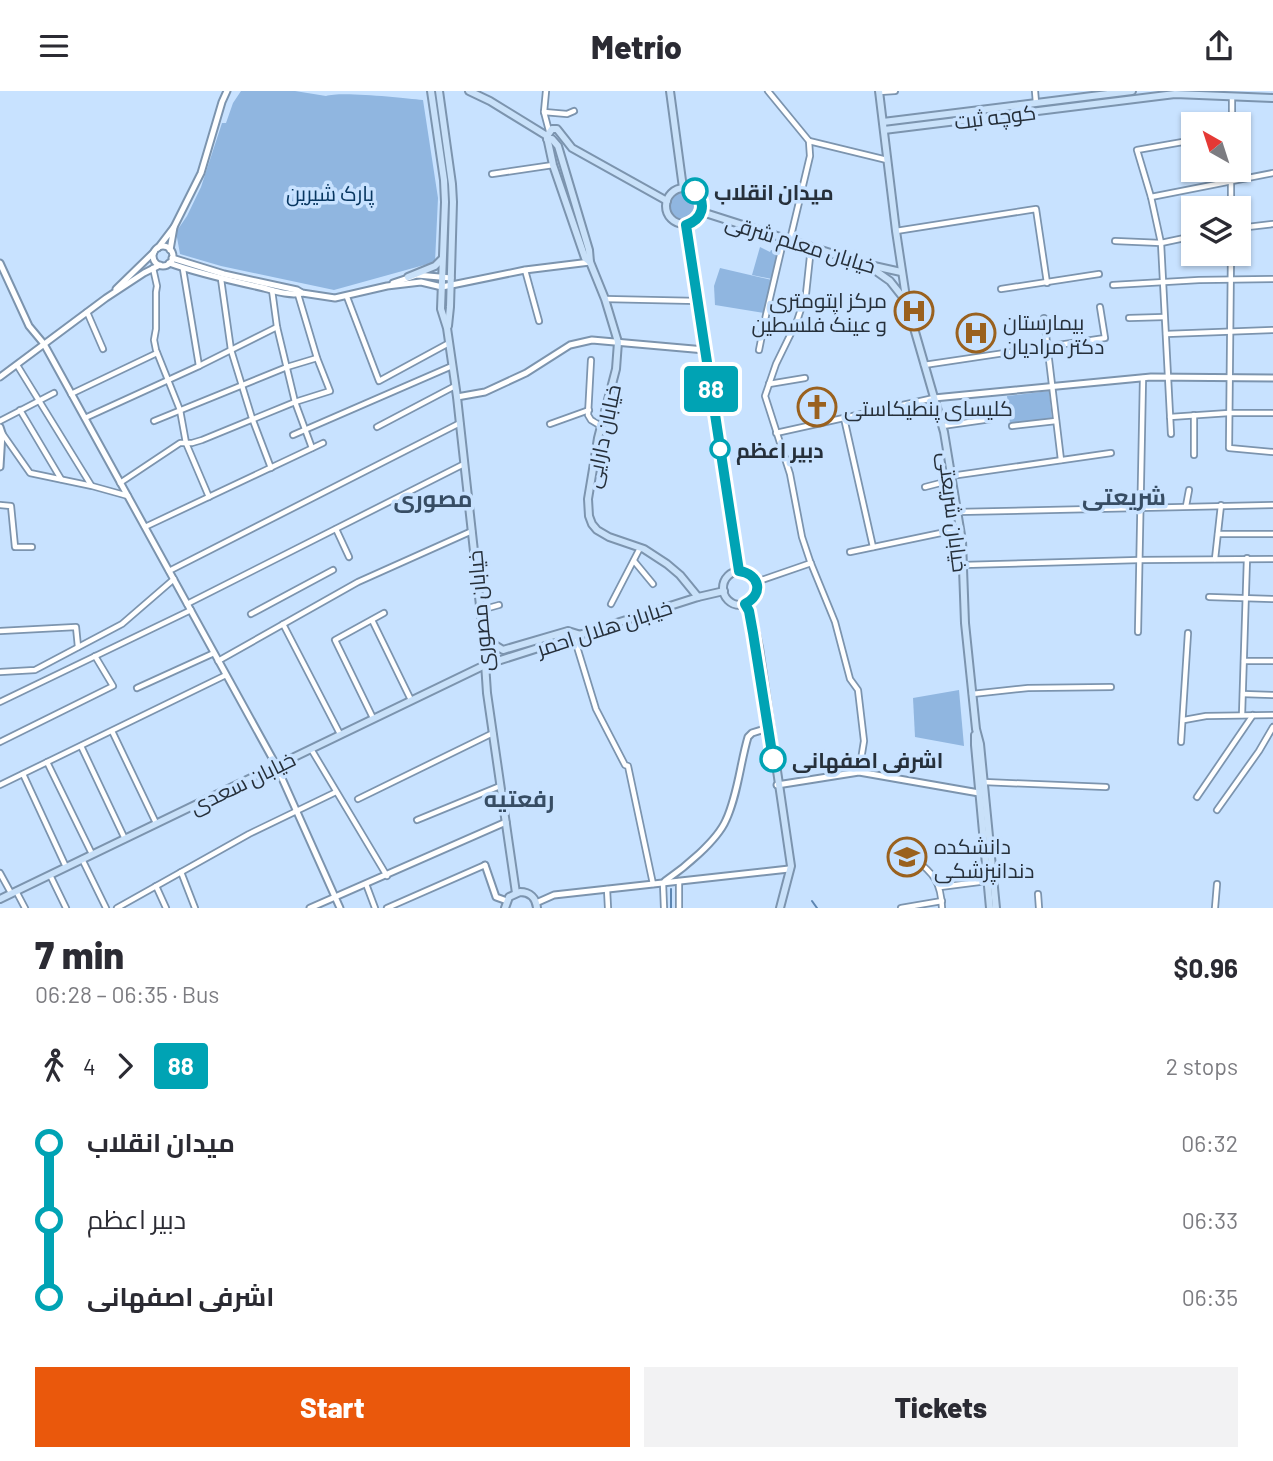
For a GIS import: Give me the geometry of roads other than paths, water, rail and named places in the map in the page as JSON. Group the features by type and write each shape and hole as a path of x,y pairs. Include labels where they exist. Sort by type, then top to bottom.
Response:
{"main road":[{"path":"431,91 449,202"},
{"path":"439,91 452,184 449,202"},
{"path":"469,91 548,135 555,129 572,148 667,201"},
{"path":"670,91 683,188"},
{"name":"خیابان شریعتی","path":"879,91 901,272 907,304 942,426 960,529 965,623 996,908"},
{"name":"کوچه ثبت","path":"883,122 1132,91"},
{"name":"کوچه ثبت","path":"884,131 1175,94 1232,94 1273,98"},
{"path":"1003,107 1005,115"},
{"path":"915,117 912,121 915,126"},
{"name":"خیابان دارایی","path":"548,135 555,142 589,250 590,262 618,342 616,369 593,469 589,516 597,530 654,555 680,575 698,597"},
{"name":"خیابان دارایی","path":"548,135 552,162 585,258 590,262"},
{"path":"552,162 555,155 560,157"},
{"path":"683,188 689,188 699,195 703,206 696,221 686,225 677,223 667,211 667,201 673,192 683,188"},
{"name":"خیابان مصوری","path":"449,202 443,259 442,309 457,397 481,610 487,693 516,893"},
{"name":"خیابان مصوری","path":"447,328 451,282 449,202"},
{"name":"خیابان معلم شرقی","path":"702,212 865,264 901,272"},
{"path":"686,225 739,571"},
{"path":"408,277 435,266 443,259"},
{"path":"865,264 890,281 907,304"},
{"path":"739,571 750,573 756,582 757,591 747,603 729,601 723,587 727,577 739,571"},
{"name":"خیابان هلال احمر","path":"485,665 724,591"},
{"path":"747,603 778,785"},
{"path":"747,603 759,648 789,869 780,908"},
{"path":"483,633 490,642 503,650 568,631 577,636"},
{"name":"خیابان سعدی","path":"0,899 485,665"},
{"name":"خیابان شریعتی","path":"976,729 975,745 990,908"},
{"path":"506,905 516,893 528,893 537,906"}],"street":[{"path":"106,298 156,250 174,227 201,173 227,91"},
{"path":"546,91 544,112 548,135"},
{"path":"768,91 810,141 887,160"},
{"path":"879,91 895,91"},
{"path":"1035,91 1036,103"},
{"path":"1232,94 1232,112"},
{"path":"544,112 567,114 574,111"},
{"path":"759,350 766,314 810,156 810,141"},
{"path":"1171,434 1161,243 1137,150 1181,142"},
{"path":"492,174 552,162"},
{"path":"1251,177 1273,173"},
{"path":"1151,197 1226,182"},
{"path":"896,231 1036,209 1046,283"},
{"path":"1251,227 1273,224"},
{"path":"170,261 174,227"},
{"path":"1115,241 1161,243 1181,239"},
{"path":"811,246 804,301 765,396 790,474 802,537 835,622 850,678 858,690 863,741 859,772"},
{"path":"170,250 164,247 156,250 153,258 157,267 158,286 154,340 180,410 186,443 209,497"},
{"path":"0,377 106,298 170,261 328,298 347,297 424,274 451,282"},
{"path":"170,261 183,268 221,279 272,290 299,292"},
{"path":"387,286 421,282 442,287 451,282 590,262"},
{"path":"0,263 29,326 44,344 276,765 340,908"},
{"path":"1231,266 1229,448 1273,452"},
{"path":"183,268 198,366"},
{"path":"525,270 539,321"},
{"path":"1001,289 1099,274"},
{"path":"221,279 231,350 271,468"},
{"path":"1113,285 1273,279"},
{"path":"272,290 277,327 295,402 312,448"},
{"path":"120,483 180,443 202,440 253,418 330,391 317,358 299,292"},
{"path":"347,297 379,381 449,343"},
{"path":"605,299 698,301"},
{"path":"804,301 841,301"},
{"path":"924,365 1105,338 1100,307"},
{"path":"87,312 103,349"},
{"path":"1129,318 1164,317"},
{"path":"1044,318 1061,460"},
{"path":"85,418 277,327"},
{"path":"1166,334 1273,330"},
{"path":"457,397 485,392 526,373 570,345 592,340 705,350"},
{"path":"71,394 157,353"},
{"path":"154,421 242,384 317,358"},
{"path":"591,360 588,415 601,426"},
{"path":"17,365 92,486"},
{"path":"293,435 452,366"},
{"path":"769,384 805,378"},
{"path":"776,433 934,398 1143,378 1273,378"},
{"path":"1138,632 1143,378"},
{"path":"377,427 455,386"},
{"path":"0,421 54,393"},
{"path":"550,424 589,410"},
{"path":"20,411 62,480"},
{"path":"1170,417 1273,413"},
{"path":"1194,415 1194,455"},
{"path":"844,418 873,548"},
{"path":"942,426 991,419"},
{"path":"1012,426 1056,421"},
{"path":"169,571 460,423"},
{"path":"1,430 30,473 128,496"},
{"path":"0,467 1,430"},
{"path":"145,527 323,443"},
{"path":"925,487 951,478 1111,453"},
{"path":"0,702 95,656 464,464"},
{"path":"1186,506 1189,489"},
{"path":"0,505 11,506 15,547 32,547"},
{"path":"957,512 1273,505"},
{"path":"1215,559 1221,506"},
{"path":"335,529 349,557"},
{"path":"849,552 960,529"},
{"path":"218,661 358,582 472,531"},
{"path":"1218,534 1273,534"},
{"path":"611,604 640,548"},
{"path":"1242,715 1247,558"},
{"path":"963,565 1139,559 1273,559"},
{"path":"634,561 653,584"},
{"path":"756,582 811,563"},
{"path":"251,614 333,569"},
{"path":"0,672 35,670 122,624 174,579"},
{"path":"1209,597 1273,599"},
{"path":"481,610 499,605"},
{"path":"373,718 335,640 384,613"},
{"path":"372,620 411,700"},
{"path":"283,624 340,734"},
{"path":"0,631 76,627 78,647"},
{"path":"1181,742 1188,633"},
{"path":"577,636 599,717 628,767 653,884"},
{"path":"137,688 214,653"},
{"path":"0,742 113,686 95,656"},
{"path":"1244,661 1273,661"},
{"path":"0,785 226,675"},
{"path":"972,694 1028,688 1111,687"},
{"path":"1242,694 1273,695"},
{"path":"1197,797 1253,715"},
{"path":"1184,720 1206,716 1273,715"},
{"path":"1217,810 1273,727"},
{"path":"663,883 699,853 724,825 736,792 748,737 768,728"},
{"path":"112,731 156,823"},
{"path":"358,799 493,733"},
{"path":"81,746 125,839"},
{"path":"310,749 387,876"},
{"path":"47,762 92,855"},
{"path":"778,785 859,772 979,793"},
{"path":"23,774 66,867"},
{"path":"984,782 1107,787"},
{"path":"418,820 500,786"},
{"path":"117,908 248,834 336,792"},
{"path":"310,908 506,822"},
{"path":"914,858 931,872 940,887 942,908"},
{"path":"82,859 106,908"},
{"path":"387,908 485,865 496,897 506,905"},
{"path":"537,906 554,895 789,869"},
{"path":"181,872 195,908"},
{"path":"0,873 25,908"},
{"path":"50,875 66,908"},
{"path":"679,881 679,908"},
{"path":"940,887 987,881"},
{"path":"663,883 664,908"},
{"path":"366,884 375,908"},
{"path":"1215,908 1217,884"},
{"path":"156,886 166,908"},
{"path":"607,889 608,908"},
{"path":"1038,894 1039,908"},
{"path":"133,899 137,908"},
{"path":"901,908 942,901"}],"waterway":[{"path":"671,889 671,908"},
{"path":"812,901 817,908"}],"place":[{"name":"میدان انقلاب","path":"695,191"},
{"name":"مرکز اپتومتری و عینک فلسطین","path":"914,311"},
{"name":"بیمارستان دکتر مرادیان","path":"976,333"},
{"name":"کلیسای پنطیکاستی","path":"817,407"},
{"name":"دبیر اعظم","path":"720,449"},
{"name":"اشرفی اصفهانی","path":"773,759"},
{"name":"دانشکده دندانپزشکی","path":"907,857"}],"district":[{"name":"شریعتی","path":"1124,496"},
{"name":"مصوری","path":"433,498"},
{"name":"رفعتیه","path":"519,798"}],"park label":[{"name":"پارک شیرین","path":"330,192"}]}
